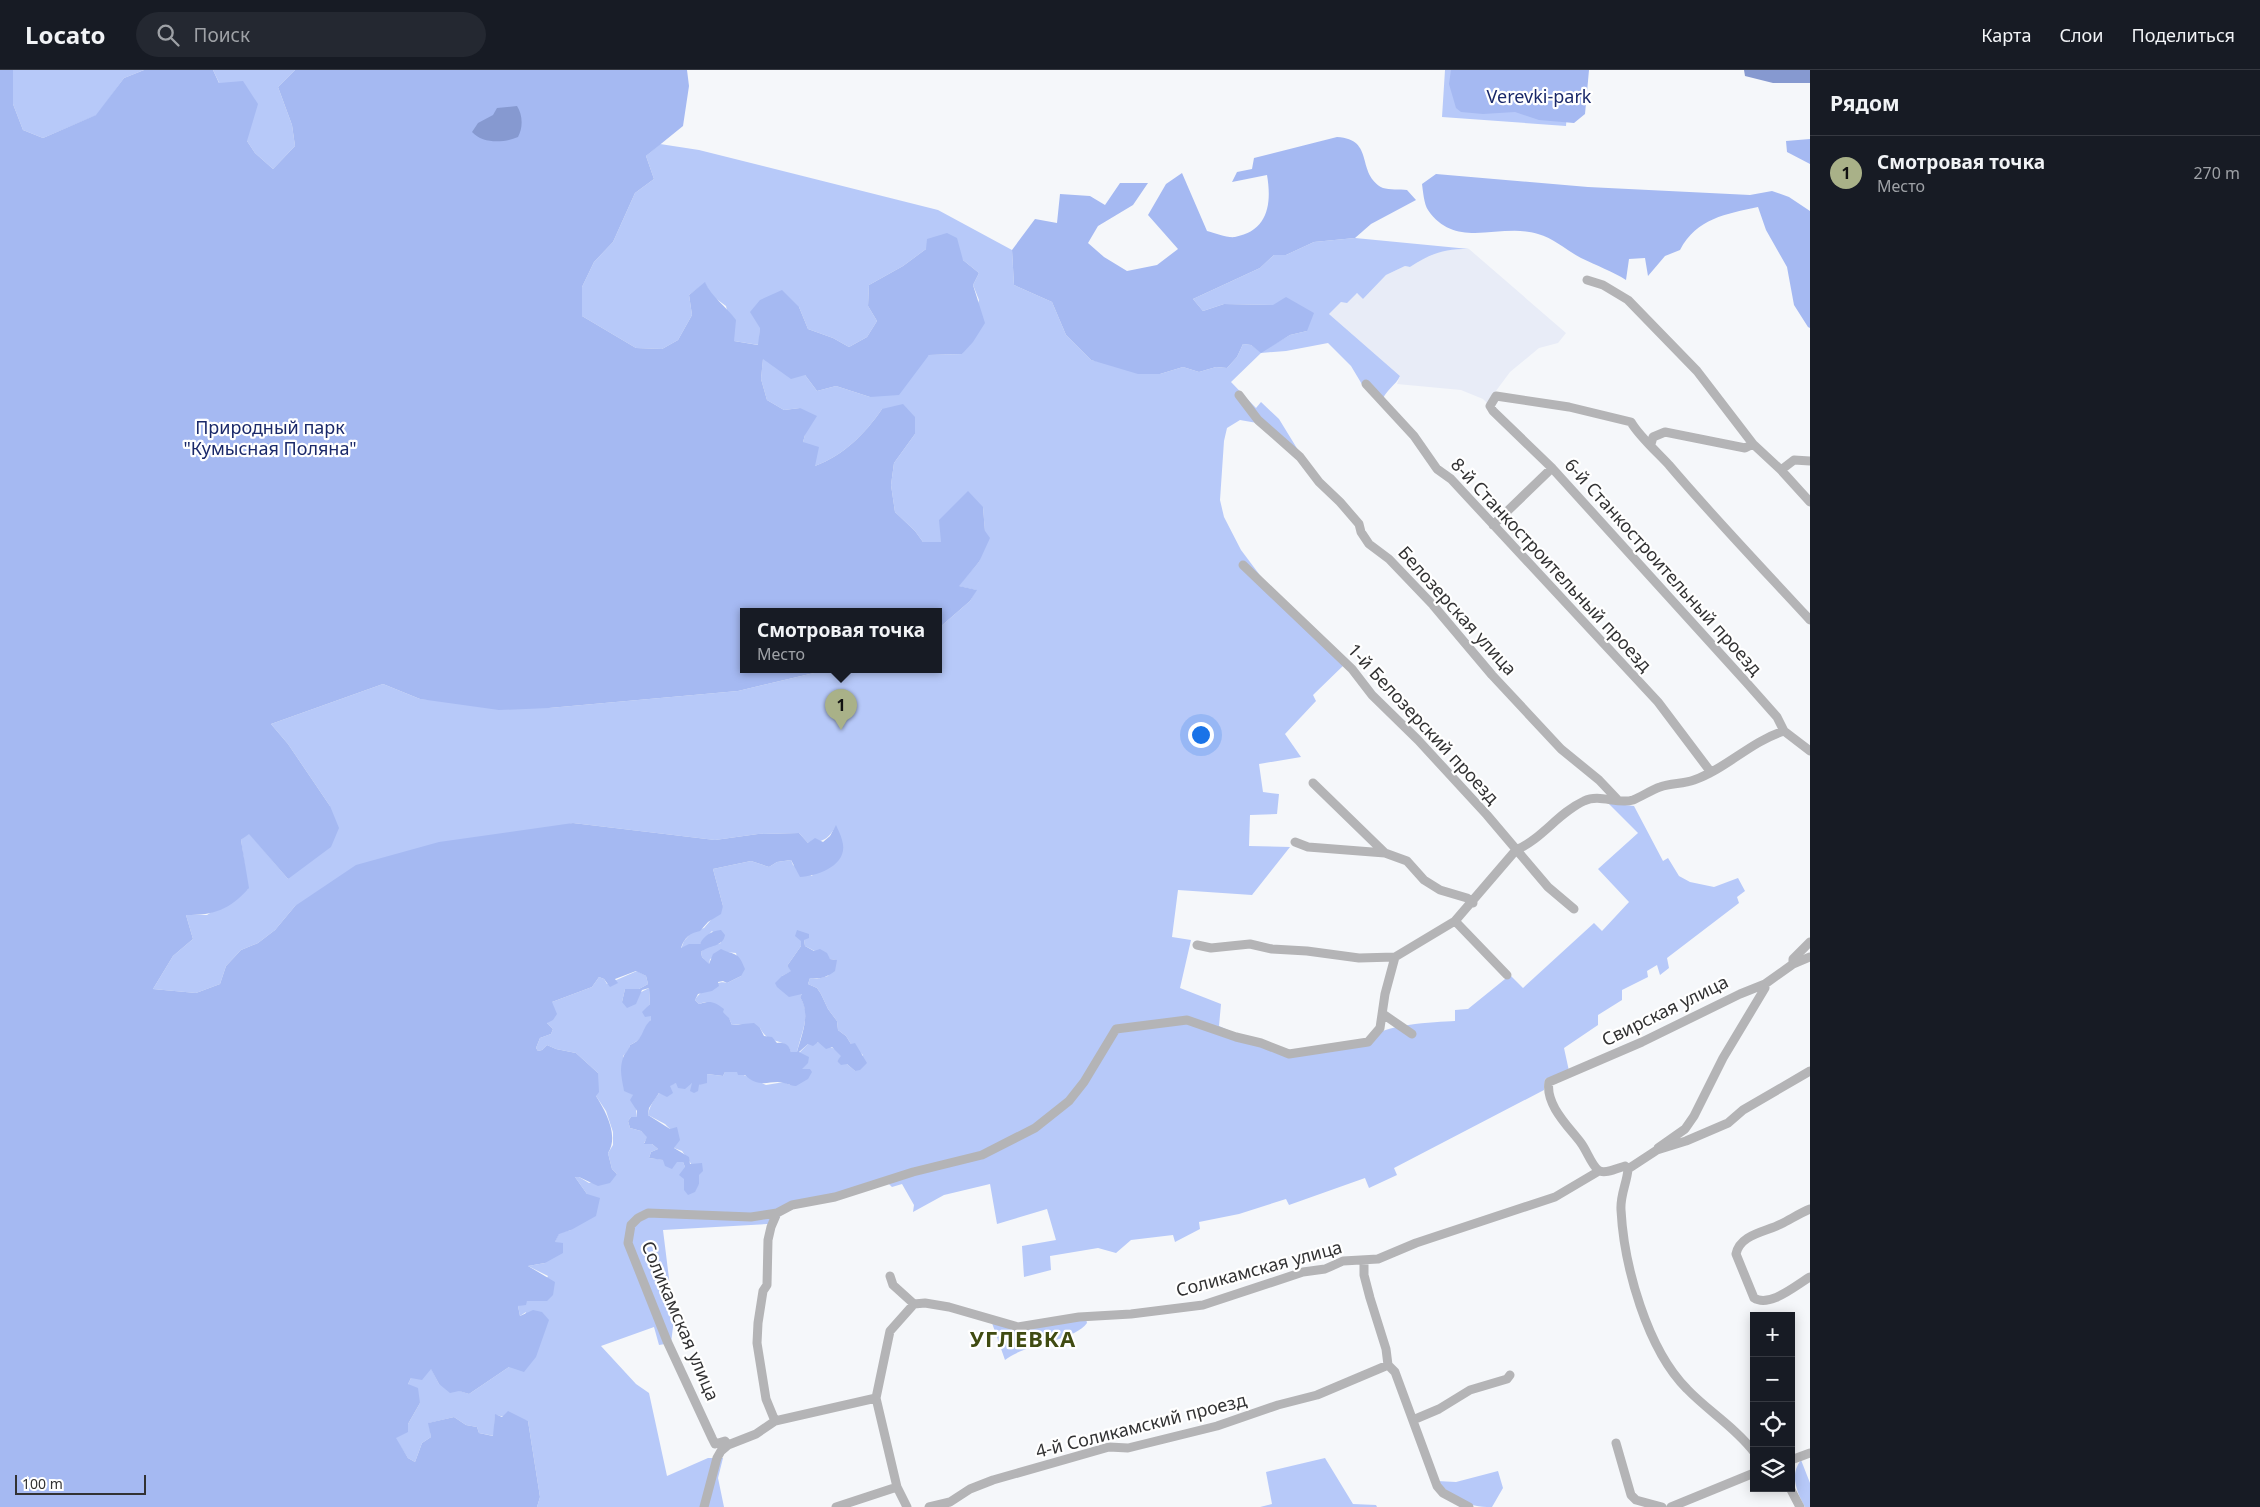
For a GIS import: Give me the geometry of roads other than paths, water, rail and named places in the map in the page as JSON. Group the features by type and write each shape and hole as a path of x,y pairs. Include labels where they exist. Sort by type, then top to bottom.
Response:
{"street":[{"path":"1587,280 1603,285 1628,300 1697,371 1753,444 1781,470 1810,502"},
{"name":"8-й Станкостроительный проезд","path":"1366,384 1414,436 1437,469 1452,479 1658,702 1710,771"},
{"name":"Белозерская улица","path":"1239,395 1258,420 1300,457 1319,482 1359,524 1361,532 1370,544 1389,559 1433,605 1492,675 1561,749 1599,780 1617,800"},
{"name":"6-й Станкостроительный проезд","path":"1651,444 1635,430 1631,422 1569,407 1523,401 1503,396 1496,396 1490,406 1552,468 1746,682 1776,717 1784,731 1810,751"},
{"path":"1753,444 1745,448 1665,432 1653,437 1651,444 1686,485 1810,620"},
{"path":"1781,470 1794,460 1810,461"},
{"path":"1493,525 1552,468"},
{"name":"1-й Белозерский проезд","path":"1243,565 1352,669 1372,695 1418,740 1548,887 1574,909"},
{"path":"1197,945 1211,948 1250,944 1272,949 1307,951 1359,958 1394,957 1455,921 1516,850 1525,846 1564,812 1594,797 1634,800 1641,794 1662,786 1692,780 1754,744 1784,731"},
{"path":"1313,783 1386,853"},
{"path":"1295,842 1308,848 1386,853 1407,861 1424,880 1440,890 1467,898 1473,902"},
{"path":"1455,921 1507,974"},
{"name":"Свирская улица","path":"1793,964 1793,959 1810,942"},
{"path":"1394,957 1385,994 1383,1014 1412,1034"},
{"name":"Свирская улица","path":"1600,1171 1568,1128 1553,1103 1549,1082 1642,1042 1740,994 1765,984 1793,964 1810,957"},
{"path":"1750,1447 1739,1435 1686,1389 1662,1359 1629,1267 1621,1209 1622,1190 1628,1169 1684,1129 1694,1116 1723,1058 1765,988 1765,984"},
{"name":"Соликамская улица","path":"728,1445 726,1441 715,1444 667,1341 656,1310 632,1256 628,1233 631,1225 638,1218 648,1213 751,1217 777,1213 792,1205 835,1197 913,1172 982,1155 1035,1128 1069,1101 1084,1082 1116,1029 1187,1020 1289,1054 1368,1042 1380,1028 1383,1014"},
{"path":"1657,1150 1686,1141 1728,1123 1743,1110 1810,1070"},
{"name":"Соликамская улица","path":"914,1304 925,1302 949,1307 1018,1327 1079,1317 1132,1314 1204,1304 1304,1272 1324,1269 1343,1261 1378,1259 1416,1243 1555,1197 1600,1171 1624,1166 1628,1169"},
{"path":"1810,1209 1779,1226 1754,1235 1740,1244 1736,1254 1754,1298 1758,1300 1772,1299 1810,1278"},
{"path":"775,1421 766,1400 757,1343 758,1323 763,1291 766,1285 768,1240 777,1213"},
{"path":"1364,1261 1364,1275 1386,1349 1388,1365 1395,1372 1437,1486 1444,1494 1469,1507"},
{"path":"890,1276 892,1285 914,1304 890,1331 876,1398 897,1487 907,1507"},
{"name":"4-й Соликамский проезд","path":"929,1507 950,1502 970,1489 993,1480 1110,1447 1128,1448 1225,1424 1278,1405 1317,1395 1388,1365"},
{"path":"1413,1420 1439,1409 1470,1390 1507,1379 1510,1375"},
{"path":"704,1507 717,1458 728,1445 756,1434 775,1421 876,1398"},
{"path":"1616,1443 1631,1495 1636,1500 1662,1507"},
{"path":"1795,1459 1810,1453"},
{"path":"1671,1507 1750,1474"},
{"path":"836,1507 897,1487"},
{"path":"1792,1492 1800,1507"}],"place":[{"name":"Смотровая точка","path":"841,730"}],"district":[{"name":"УГЛЕВКА","path":"1023,1339"}],"park label":[{"name":"Verevki-park","path":"1539,97"},
{"name":"Природный парк \"Кумысная Поляна\"","path":"270,438"}]}
